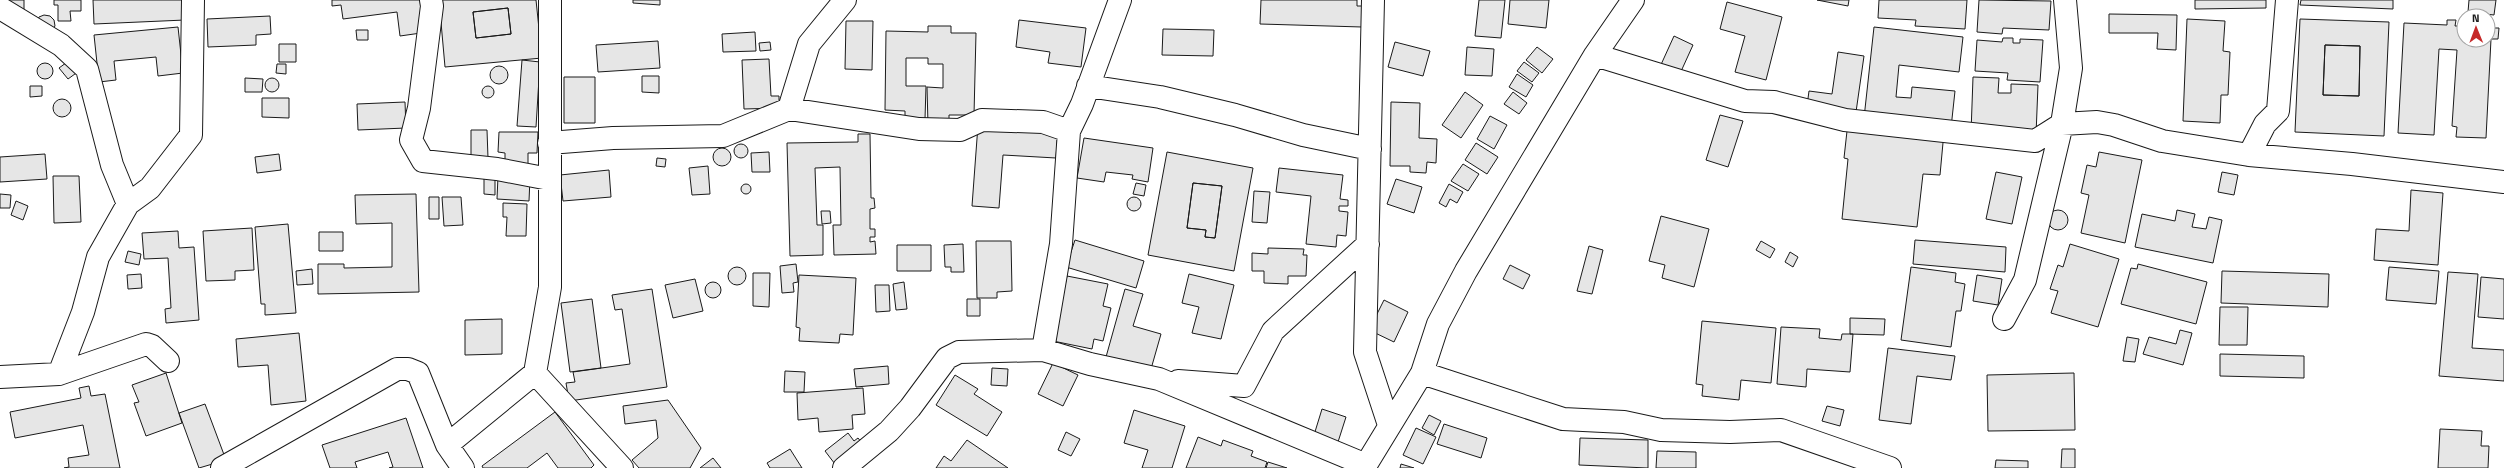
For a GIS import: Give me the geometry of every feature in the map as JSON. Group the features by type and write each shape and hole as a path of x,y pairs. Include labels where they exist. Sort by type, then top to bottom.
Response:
{"street":[{"path":"59,374 83,312 98,257 128,204 150,188 191,135 193,0"},
{"path":"431,0 432,6 419,108 411,140 423,161 498,169 549,179"},
{"path":"447,445 535,373 550,287 550,0"},
{"path":"789,108 809,44 845,0"},
{"path":"1043,350 1061,244 1069,130 1088,86 1120,0"},
{"path":"1373,0 1365,352 1388,425"},
{"path":"1159,379 1365,466 1388,425 1422,373 1438,324 1466,271 1595,56 1633,0"},
{"path":"2004,319 2026,280 2062,124 2071,68 2065,0"},
{"path":"2249,155 2265,124 2278,111 2287,0"},
{"path":"0,8 61,45 87,69 112,165 128,204"},
{"path":"1595,56 1745,100 1774,102 1844,120 2035,140 2062,124 2097,122 2114,125 2162,141 2249,155 2352,164 2504,182"},
{"path":"1088,86 1160,97 1235,115 1302,135 1370,149"},
{"path":"549,143 613,138 723,136 789,108 919,129 960,130 982,120 1043,122 1069,130"},
{"path":"844,468 889,431 910,408 947,358 959,352 1043,350 1090,364 1159,379 1244,386 1273,331 1368,244"},
{"path":"0,377 59,374 146,344 152,346 168,361"},
{"path":"222,468 397,368 408,369 418,373 447,445 463,468"},
{"path":"535,373 622,468"},
{"path":"1422,373 1563,419 1624,422 1661,430 1730,432 1781,430 1890,468"}],"building":[{"path":"9,0 24,0 24,11 10,12"},
{"path":"54,0 81,0 81,11 70,11 71,21 58,21 58,5 54,5"},
{"path":"93,0 185,0 185,20 94,24"},
{"path":"332,0 424,0 428,32 400,36 397,12 343,19 341,5 332,6"},
{"path":"439,0 536,0 542,58 445,67","holes":["508,8 511,34 476,38 473,12"]},
{"path":"633,0 660,0 660,5 633,3"},
{"path":"1261,0 1357,0 1357,6 1363,6 1362,27 1260,24"},
{"path":"1479,0 1505,0 1501,38 1475,36"},
{"path":"1510,0 1549,0 1546,28 1508,24"},
{"path":"1817,0 1849,0 1848,6"},
{"path":"1879,0 1967,0 1965,29 1915,26 1916,20 1878,18"},
{"path":"1979,0 2051,1 2049,30 2003,28 2002,34 1977,32"},
{"path":"2195,0 2266,0 2266,8 2195,9"},
{"path":"2301,0 2393,0 2393,9 2300,5"},
{"path":"2469,0 2496,0 2495,8 2468,8"},
{"path":"1727,2 1782,17 1766,80 1735,72 1745,36 1720,29"},
{"path":"508,8 511,34 476,38 473,12"},
{"path":"2109,14 2177,15 2176,50 2157,49 2158,33 2109,33"},
{"path":"44,15 50,16 54,20 55,26 52,30 36,22 39,17"},
{"path":"270,16 271,34 256,35 256,45 208,47 207,19"},
{"path":"2187,19 2225,21 2223,51 2230,52 2228,95 2221,95 2220,123 2183,121"},
{"path":"2300,19 2389,22 2384,136 2295,132","holes":["2325,45 2360,46 2359,96 2323,95"]},
{"path":"1019,20 1086,28 1081,67 1048,63 1050,52 1016,47"},
{"path":"2447,20 2456,20 2456,48 2491,48 2486,138 2456,137 2457,127 2452,126 2457,50 2439,49 2434,135 2398,133 2404,23 2447,25"},
{"path":"846,21 873,21 872,70 845,69"},
{"path":"928,26 951,26 951,33 976,33 974,115 949,115 949,125 928,125 927,87 943,88 943,64 928,64 928,58 906,58 906,86 926,86 925,119 905,119 905,111 885,110 886,31 928,32"},
{"path":"178,27 183,73 158,76 156,57 114,61 116,80 99,82 94,35"},
{"path":"1874,27 1963,37 1959,72 1899,65 1896,97 1911,98 1912,87 1955,91 1951,128 1864,118"},
{"path":"2496,28 2499,28 2498,39 2496,39"},
{"path":"1163,29 1214,30 1213,56 1162,55"},
{"path":"356,30 368,30 368,40 357,40"},
{"path":"755,32 756,51 723,52 722,34"},
{"path":"1674,36 1693,45 1678,78 1659,69"},
{"path":"2003,38 2013,38 2013,43 2020,43 2020,39 2043,40 2040,82 2007,80 2008,73 1975,71 1977,40 2002,42"},
{"path":"658,41 660,68 598,72 596,45"},
{"path":"770,42 771,50 760,51 759,43"},
{"path":"1395,42 1430,51 1423,76 1388,67"},
{"path":"279,44 296,44 296,62 279,62"},
{"path":"2325,45 2360,46 2359,96 2323,95"},
{"path":"1467,47 1494,49 1492,76 1465,75"},
{"path":"1537,47 1553,59 1542,73 1526,60"},
{"path":"1838,52 1864,56 1856,112 1807,106 1809,91 1832,94"},
{"path":"769,59 771,96 779,96 779,108 744,109 742,60"},
{"path":"70,60 79,71 68,79 59,68"},
{"path":"522,60 540,62 536,127 517,126"},
{"path":"1524,62 1539,73 1532,82 1517,71"},
{"path":"42,63 48,63 53,68 51,77 48,79 42,79 37,74 37,68"},
{"path":"277,64 286,64 286,74 276,73"},
{"path":"499,66 505,69 508,75 505,81 499,84 493,81 490,75 493,69"},
{"path":"1517,74 1533,85 1526,97 1509,87"},
{"path":"642,76 659,76 659,93 642,92"},
{"path":"564,77 595,77 595,123 564,123"},
{"path":"1973,77 1999,78 1998,93 2011,93 2011,84 2038,85 2036,135 1971,133"},
{"path":"245,78 263,79 262,92 245,92"},
{"path":"272,78 277,80 279,85 277,90 272,92 267,90 265,85 267,80"},
{"path":"30,86 42,86 42,96 30,97"},
{"path":"486,86 490,86 494,92 490,98 486,98 482,94 482,90"},
{"path":"1465,92 1483,105 1461,138 1442,125"},
{"path":"1513,92 1527,103 1519,114 1504,104"},
{"path":"262,98 289,98 289,118 262,117"},
{"path":"58,99 66,99 71,104 69,115 66,117 58,117 53,112 53,104"},
{"path":"405,102 406,128 358,130 357,104"},
{"path":"1391,102 1420,103 1419,138 1437,139 1436,163 1427,162 1426,173 1410,172 1410,166 1390,166"},
{"path":"1720,115 1743,121 1728,167 1706,160"},
{"path":"1490,116 1507,125 1494,149 1477,139"},
{"path":"1848,122 1944,132 1940,175 1923,174 1917,227 1842,219 1848,159 1844,158"},
{"path":"978,125 1058,130 1056,158 1003,155 999,208 972,206"},
{"path":"471,130 487,130 488,158 471,158"},
{"path":"499,132 538,132 537,153 528,153 528,169 505,168 505,153 498,152"},
{"path":"858,134 870,134 871,198 874,198 875,208 870,209 870,229 875,229 875,237 870,237 870,242 875,241 876,254 834,255 833,225 841,225 840,167 815,168 817,225 823,225 823,255 790,256 787,143 858,142"},
{"path":"1084,138 1153,148 1148,182 1132,179 1133,175 1106,172 1104,182 1077,178"},
{"path":"1476,143 1498,157 1487,174 1465,160"},
{"path":"738,144 744,144 748,148 748,154 744,158 738,158 734,154 734,148"},
{"path":"722,148 728,151 731,157 728,163 722,166 716,163 713,157 716,151"},
{"path":"769,152 770,172 752,172 751,153"},
{"path":"1167,152 1253,168 1234,271 1148,255","holes":["1193,183 1222,186 1215,238 1205,237 1206,230 1187,228"]},
{"path":"2099,152 2142,160 2125,243 2081,233 2089,195 2081,193 2087,165 2096,167"},
{"path":"45,154 47,179 0,182 0,157"},
{"path":"279,154 281,170 257,173 255,157"},
{"path":"657,158 666,159 665,167 656,166"},
{"path":"1463,164 1479,174 1468,191 1451,181"},
{"path":"708,166 710,194 692,195 689,168"},
{"path":"1279,168 1343,175 1340,199 1348,200 1348,206 1339,206 1339,211 1348,212 1346,236 1337,235 1336,247 1306,244 1311,196 1276,192"},
{"path":"609,170 611,197 563,201 560,175"},
{"path":"1996,172 2022,177 2012,224 1986,219"},
{"path":"2222,172 2238,175 2234,195 2218,192"},
{"path":"484,173 495,173 495,195 484,194"},
{"path":"53,176 79,176 81,222 54,223"},
{"path":"498,176 530,178 529,201 497,199"},
{"path":"1396,179 1422,187 1414,213 1387,204"},
{"path":"1136,183 1146,185 1144,196 1133,194"},
{"path":"1193,183 1222,186 1215,238 1205,237 1206,230 1187,228"},
{"path":"744,184 748,184 750,185 750,193 744,194 741,191 741,187"},
{"path":"1449,184 1463,192 1457,203 1450,199 1446,207 1439,203"},
{"path":"2411,190 2443,193 2438,265 2374,260 2376,229 2409,231"},
{"path":"1254,191 1270,192 1267,223 1252,222"},
{"path":"0,194 11,195 10,208 0,208"},
{"path":"416,194 419,292 318,294 318,264 344,264 344,268 392,267 392,223 356,224 355,195"},
{"path":"429,197 439,197 439,219 429,219"},
{"path":"442,197 461,197 463,225 444,226"},
{"path":"1134,197 1139,199 1141,204 1139,209 1134,211 1129,209 1127,204 1129,199"},
{"path":"16,201 28,206 23,220 11,215"},
{"path":"503,203 527,204 526,236 506,236 507,217 503,217"},
{"path":"2054,210 2062,210 2068,216 2068,224 2062,230 2054,230 2048,224 2048,216"},
{"path":"2177,210 2195,214 2192,227 2206,229 2209,217 2222,220 2213,263 2135,247 2142,214 2175,221"},
{"path":"821,211 830,211 831,223 822,224"},
{"path":"1661,216 1709,229 1694,287 1662,278 1665,265 1649,261"},
{"path":"288,224 296,313 265,315 265,304 261,304 255,227"},
{"path":"252,228 254,270 235,271 235,280 206,281 203,231"},
{"path":"178,231 179,248 194,247 199,320 166,323 165,309 171,308 168,258 144,259 142,233"},
{"path":"319,232 343,232 343,251 319,251"},
{"path":"1075,240 1144,261 1136,288 1066,267"},
{"path":"1915,240 2006,247 2005,272 1913,264"},
{"path":"976,241 1011,241 1012,291 997,292 997,298 977,298"},
{"path":"1761,241 1775,249 1770,258 1756,250"},
{"path":"963,244 964,272 951,272 951,267 945,267 944,245"},
{"path":"2070,244 2119,259 2098,327 2051,313 2058,291 2050,289 2058,265 2063,267"},
{"path":"897,245 931,245 931,271 897,271"},
{"path":"1589,246 1603,250 1592,294 1577,291"},
{"path":"1268,248 1304,249 1303,255 1307,255 1306,276 1288,276 1288,284 1264,283 1264,271 1252,271 1252,253 1268,254"},
{"path":"128,251 141,254 139,265 125,262"},
{"path":"1790,252 1798,257 1793,267 1785,262"},
{"path":"796,264 798,282 793,283 794,292 782,293 780,266"},
{"path":"2138,264 2207,282 2196,324 2121,304 2131,268 2137,269"},
{"path":"1510,265 1530,275 1523,289 1503,279"},
{"path":"737,267 743,270 746,276 743,282 737,285 731,282 728,276 731,270"},
{"path":"1911,267 1956,273 1955,282 1965,284 1961,311 1956,311 1951,347 1901,340"},
{"path":"2389,267 2439,271 2436,304 2386,300"},
{"path":"312,269 313,284 297,285 296,271"},
{"path":"2222,271 2329,274 2328,307 2221,303"},
{"path":"2448,272 2478,274 2472,348 2504,350 2504,381 2439,376"},
{"path":"753,273 770,273 769,307 753,306"},
{"path":"141,274 142,288 128,289 127,275"},
{"path":"1189,274 1234,285 1221,339 1192,333 1199,307 1182,303"},
{"path":"799,275 856,278 853,335 840,334 839,343 799,341 800,328 796,327"},
{"path":"1977,275 2002,279 1998,305 1973,301"},
{"path":"1067,276 1108,284 1103,306 1111,308 1103,341 1094,339 1092,349 1053,341"},
{"path":"2481,277 2504,279 2504,319 2478,317"},
{"path":"695,279 703,311 673,318 665,285"},
{"path":"710,282 716,282 721,287 719,296 716,298 710,298 705,293 705,287"},
{"path":"904,282 907,309 896,310 893,284"},
{"path":"875,285 889,285 890,311 876,312"},
{"path":"652,289 667,387 569,401 566,383 575,382 573,372 630,364 622,309 615,310 612,295"},
{"path":"1125,289 1143,294 1133,326 1161,334 1151,369 1106,357"},
{"path":"592,299 601,368 570,372 561,303"},
{"path":"967,299 980,299 980,316 967,316"},
{"path":"1384,300 1408,312 1394,342 1369,330"},
{"path":"2220,307 2248,307 2247,345 2219,345"},
{"path":"1850,318 1885,319 1884,335 1850,334"},
{"path":"502,319 502,354 465,355 465,320"},
{"path":"1702,321 1776,328 1771,383 1741,380 1739,400 1702,396 1703,385 1696,384"},
{"path":"1781,327 1820,329 1819,338 1841,340 1842,334 1853,334 1850,372 1807,369 1806,387 1777,384"},
{"path":"2180,330 2192,333 2183,365 2143,354 2149,337 2176,344"},
{"path":"299,333 306,401 271,405 268,365 238,367 236,339"},
{"path":"2127,337 2139,339 2135,362 2123,361"},
{"path":"1888,348 1955,356 1951,380 1917,376 1911,424 1879,420"},
{"path":"2220,354 2304,356 2304,378 2220,376"},
{"path":"1053,363 1078,375 1063,406 1038,394"},
{"path":"888,366 889,384 856,387 854,369"},
{"path":"992,368 1008,369 1007,386 991,385"},
{"path":"785,371 805,372 804,392 784,392"},
{"path":"166,373 182,423 146,436 134,403 139,402 132,385"},
{"path":"2074,373 2075,430 1988,431 1987,375"},
{"path":"955,375 978,389 974,394 1002,412 987,436 936,405"},
{"path":"89,386 91,396 105,394 120,468 64,468 69,467 68,458 89,455 83,425 15,438 10,412 81,398 79,388"},
{"path":"863,388 865,414 852,415 853,429 819,432 818,418 798,420 797,393"},
{"path":"668,400 701,448 690,468 639,468 632,460 658,438 656,420 625,424 623,406"},
{"path":"205,404 226,460 199,468 179,413"},
{"path":"1827,406 1844,410 1840,426 1822,421"},
{"path":"1322,409 1346,417 1338,442 1314,435"},
{"path":"1134,410 1185,426 1172,468 1142,468 1148,450 1124,443"},
{"path":"555,412 594,465 591,468 558,468 547,453 527,468 483,468 482,466"},
{"path":"1429,415 1441,421 1434,435 1422,428"},
{"path":"406,418 423,468 389,468 393,467 388,452 355,462 357,468 330,468 322,445"},
{"path":"1444,424 1487,438 1481,458 1437,444"},
{"path":"1416,428 1436,437 1423,464 1403,455"},
{"path":"2440,429 2482,431 2481,446 2489,446 2488,468 2438,468"},
{"path":"1066,432 1080,439 1071,456 1058,450"},
{"path":"848,433 854,441 858,438 866,448 838,468 825,451"},
{"path":"1198,437 1221,446 1223,440 1253,451 1251,456 1267,462 1265,468 1186,468"},
{"path":"1580,438 1648,440 1648,468 1579,465"},
{"path":"967,440 1008,468 936,468 944,456 951,461"},
{"path":"790,449 802,468 770,468 767,463"},
{"path":"2062,449 2075,449 2075,468 2061,468"},
{"path":"1657,451 1696,452 1696,468 1656,468"},
{"path":"713,458 721,468 700,468"},
{"path":"1996,460 2028,461 2028,468 1995,468"},
{"path":"1268,462 1287,468 1266,468"},
{"path":"1401,464 1414,468 1400,468"}]}
